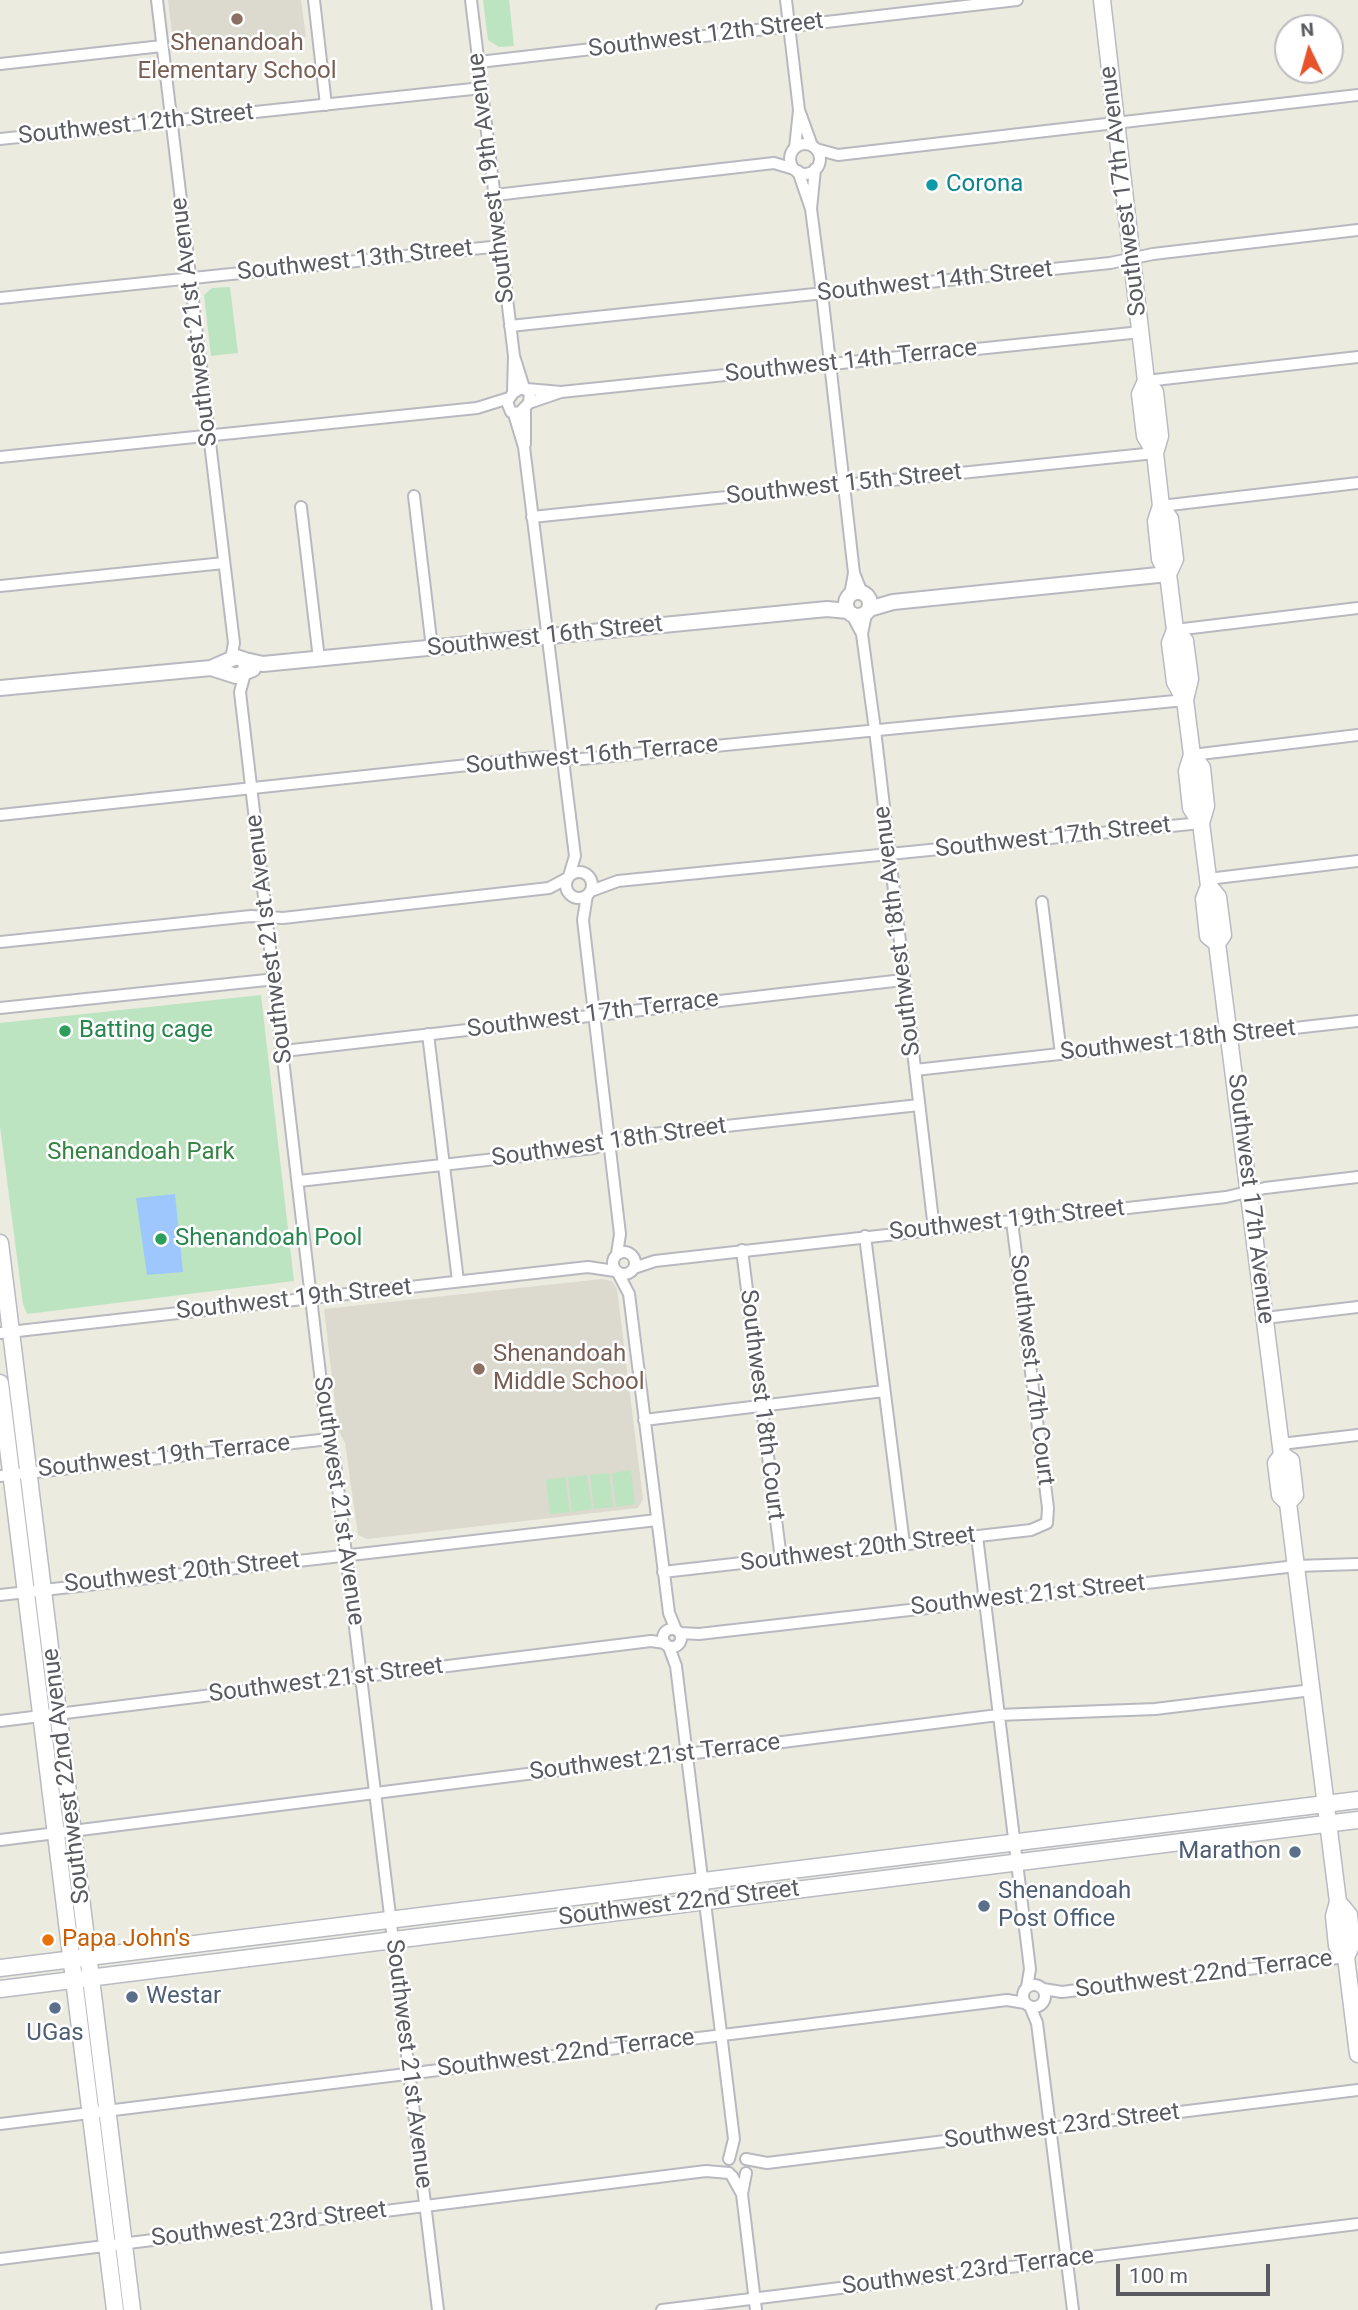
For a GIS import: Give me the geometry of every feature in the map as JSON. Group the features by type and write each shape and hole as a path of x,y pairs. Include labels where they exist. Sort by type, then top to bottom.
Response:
{"main road":[{"name":"Southwest 17th Avenue","path":"1102,0 1146,381 1140,394 1145,436 1155,453 1161,506 1156,521 1158,547 1160,559 1168,574 1175,630 1170,643 1175,682 1185,700 1192,755 1187,771 1191,808 1201,823 1209,883 1204,899 1208,936 1217,943 1282,1449 1276,1463 1280,1495 1288,1503 1327,1804 1338,1902 1334,1916 1337,1946 1346,1957 1358,2054"},
{"name":"Southwest 22nd Avenue","path":"0,1243 6,1332 30,1472 92,1977 99,2112"},
{"name":"Southwest 22nd Avenue","path":"0,1383 6,1475 27,1591 72,1959 99,2112 115,2244 115,2310"},
{"name":"Southwest 22nd Street","path":"0,1969 1358,1800"},
{"name":"Southwest 22nd Street","path":"0,1989 1358,1820"},
{"name":"Southwest 22nd Avenue","path":"115,2244 132,2310"}],"street":[{"name":"Southwest 21st Avenue","path":"157,0 276,979 311,1297 346,1555 438,2310"},
{"path":"314,0 326,104"},
{"name":"Southwest 19th Avenue","path":"471,0 514,356 511,396 513,413"},
{"path":"786,0 799,110 794,150 790,160 811,209 858,604"},
{"name":"Southwest 12th Street","path":"479,62 1017,0"},
{"path":"0,64 162,46"},
{"name":"Southwest 12th Street","path":"0,139 482,88"},
{"path":"495,195 774,163 807,173 838,155 1358,95"},
{"path":"799,110 820,157 811,209"},
{"path":"774,163 803,144 838,155"},
{"name":"Southwest 14th Street","path":"510,326 1110,263 1358,230"},
{"name":"Southwest 13th Street","path":"0,299 501,246"},
{"name":"Southwest 14th Terrace","path":"526,388 561,392 1141,332"},
{"name":"Southwest 19th Avenue","path":"514,356 526,388 528,406"},
{"path":"1146,381 1358,357"},
{"path":"477,408 526,388"},
{"name":"Southwest 14th Terrace","path":"513,413 561,392"},
{"path":"524,447 528,406"},
{"path":"0,457 477,408 513,413 524,447 575,856 587,875 589,893 583,920 593,1015 620,1234 632,1262 629,1294 734,2139 730,2167 742,2194 755,2304"},
{"name":"Southwest 15th Street","path":"533,517 1155,453"},
{"path":"1161,506 1358,483"},
{"path":"414,496 432,648"},
{"path":"301,508 319,659"},
{"path":"0,586 224,563"},
{"name":"Southwest 16th Street","path":"0,688 548,637 1168,574"},
{"name":"Southwest 18th Avenue","path":"858,604 934,1228"},
{"path":"1175,630 1358,608"},
{"name":"Southwest 16th Terrace","path":"0,816 543,757 582,759 1185,700"},
{"path":"1192,755 1358,735"},
{"name":"Southwest 17th Street","path":"589,893 612,882 1201,823"},
{"path":"575,856 568,877 570,894 583,920"},
{"path":"1209,883 1358,861"},
{"path":"549,888 577,872 587,875"},
{"name":"Southwest 17th Street","path":"587,875 612,882"},
{"path":"0,942 251,916 283,918 549,888 580,898 589,893"},
{"path":"1042,902 1061,1054"},
{"path":"0,1008 276,979"},
{"name":"Southwest 17th Terrace","path":"284,1051 903,980"},
{"name":"Southwest 18th Street","path":"915,1070 1358,1021"},
{"path":"428,1034 457,1282"},
{"name":"Southwest 18th Street","path":"299,1181 594,1148 625,1137 919,1105"},
{"name":"Southwest 19th Street","path":"6,1332 588,1267 626,1274 632,1262 1012,1221 1358,1178"},
{"name":"Southwest 17th Court","path":"1012,1221 1048,1520"},
{"path":"620,1234 613,1264 629,1294"},
{"path":"865,1237 904,1544"},
{"name":"Southwest 18th Court","path":"742,1251 781,1559"},
{"path":"616,1255 632,1262"},
{"name":"Southwest 19th Street","path":"588,1267 616,1255"},
{"path":"1265,1318 1358,1307"},
{"path":"644,1420 884,1391"},
{"path":"1282,1449 1358,1435"},
{"name":"Southwest 19th Terrace","path":"6,1475 329,1438"},
{"name":"Southwest 20th Street","path":"0,1595 657,1520"},
{"name":"Southwest 20th Street","path":"663,1572 1031,1530 1048,1520"},
{"path":"977,1536 1030,1969 1033,1988 1043,2003 1037,2023"},
{"name":"Southwest 21st Street","path":"0,1721 984,1600 1296,1566 1358,1564"},
{"name":"Southwest 21st Terrace","path":"0,1840 998,1715 1155,1709 1312,1690"},
{"name":"Southwest 22nd Terrace","path":"0,2124 1007,2000 1033,1988 1062,1992 1346,1957"},
{"path":"1033,1988 1027,2005 1037,2023 1073,2310"},
{"name":"Southwest 22nd Terrace","path":"1007,2000 1027,2005 1043,2003 1062,1992"},
{"name":"Southwest 23rd Street","path":"730,2167 740,2177 765,2163 1358,2090"},
{"path":"734,2139 745,2158 747,2172 742,2194"},
{"name":"Southwest 23rd Street","path":"730,2167 736,2155 765,2163"},
{"name":"Southwest 23rd Street","path":"0,2259 730,2167"},
{"name":"Southwest 23rd Terrace","path":"662,2310 755,2304 1067,2260 1358,2224"}],"shaded area":[{"name":"Shenandoah Elementary School","path":"168,0 301,0 306,37 174,50"},
{"name":"Shenandoah Middle School","path":"602,1279 612,1281 617,1289 643,1499 638,1508 367,1539 358,1535 345,1443 338,1429 324,1309"}],"green space":[{"path":"483,0 509,0 514,46 499,47 488,40"},
{"path":"230,287 238,353 211,356 204,295 212,288"},
{"name":"Shenandoah Park","path":"261,995 294,1281 27,1314 23,1304 0,1126 0,1023"},
{"path":"631,1470 635,1504 616,1507 612,1473"},
{"path":"609,1473 613,1507 594,1509 590,1475"},
{"path":"587,1475 592,1509 572,1512 568,1477"},
{"path":"565,1477 570,1512 550,1514 546,1480"}],"water":[{"name":"Shenandoah Pool","path":"175,1194 183,1272 147,1275 136,1198"}],"place":[{"name":"Shenandoah Elementary School","path":"237,19"},
{"name":"Corona","path":"932,185"},
{"name":"Batting cage","path":"65,1031"},
{"name":"Shenandoah Pool","path":"161,1239"},
{"name":"Shenandoah Middle School","path":"479,1369"},
{"name":"Marathon","path":"1295,1852"},
{"name":"Shenandoah Post Office","path":"984,1906"},
{"name":"Papa John's","path":"48,1940"},
{"name":"Westar","path":"132,1997"},
{"name":"UGas","path":"55,2008"}]}
